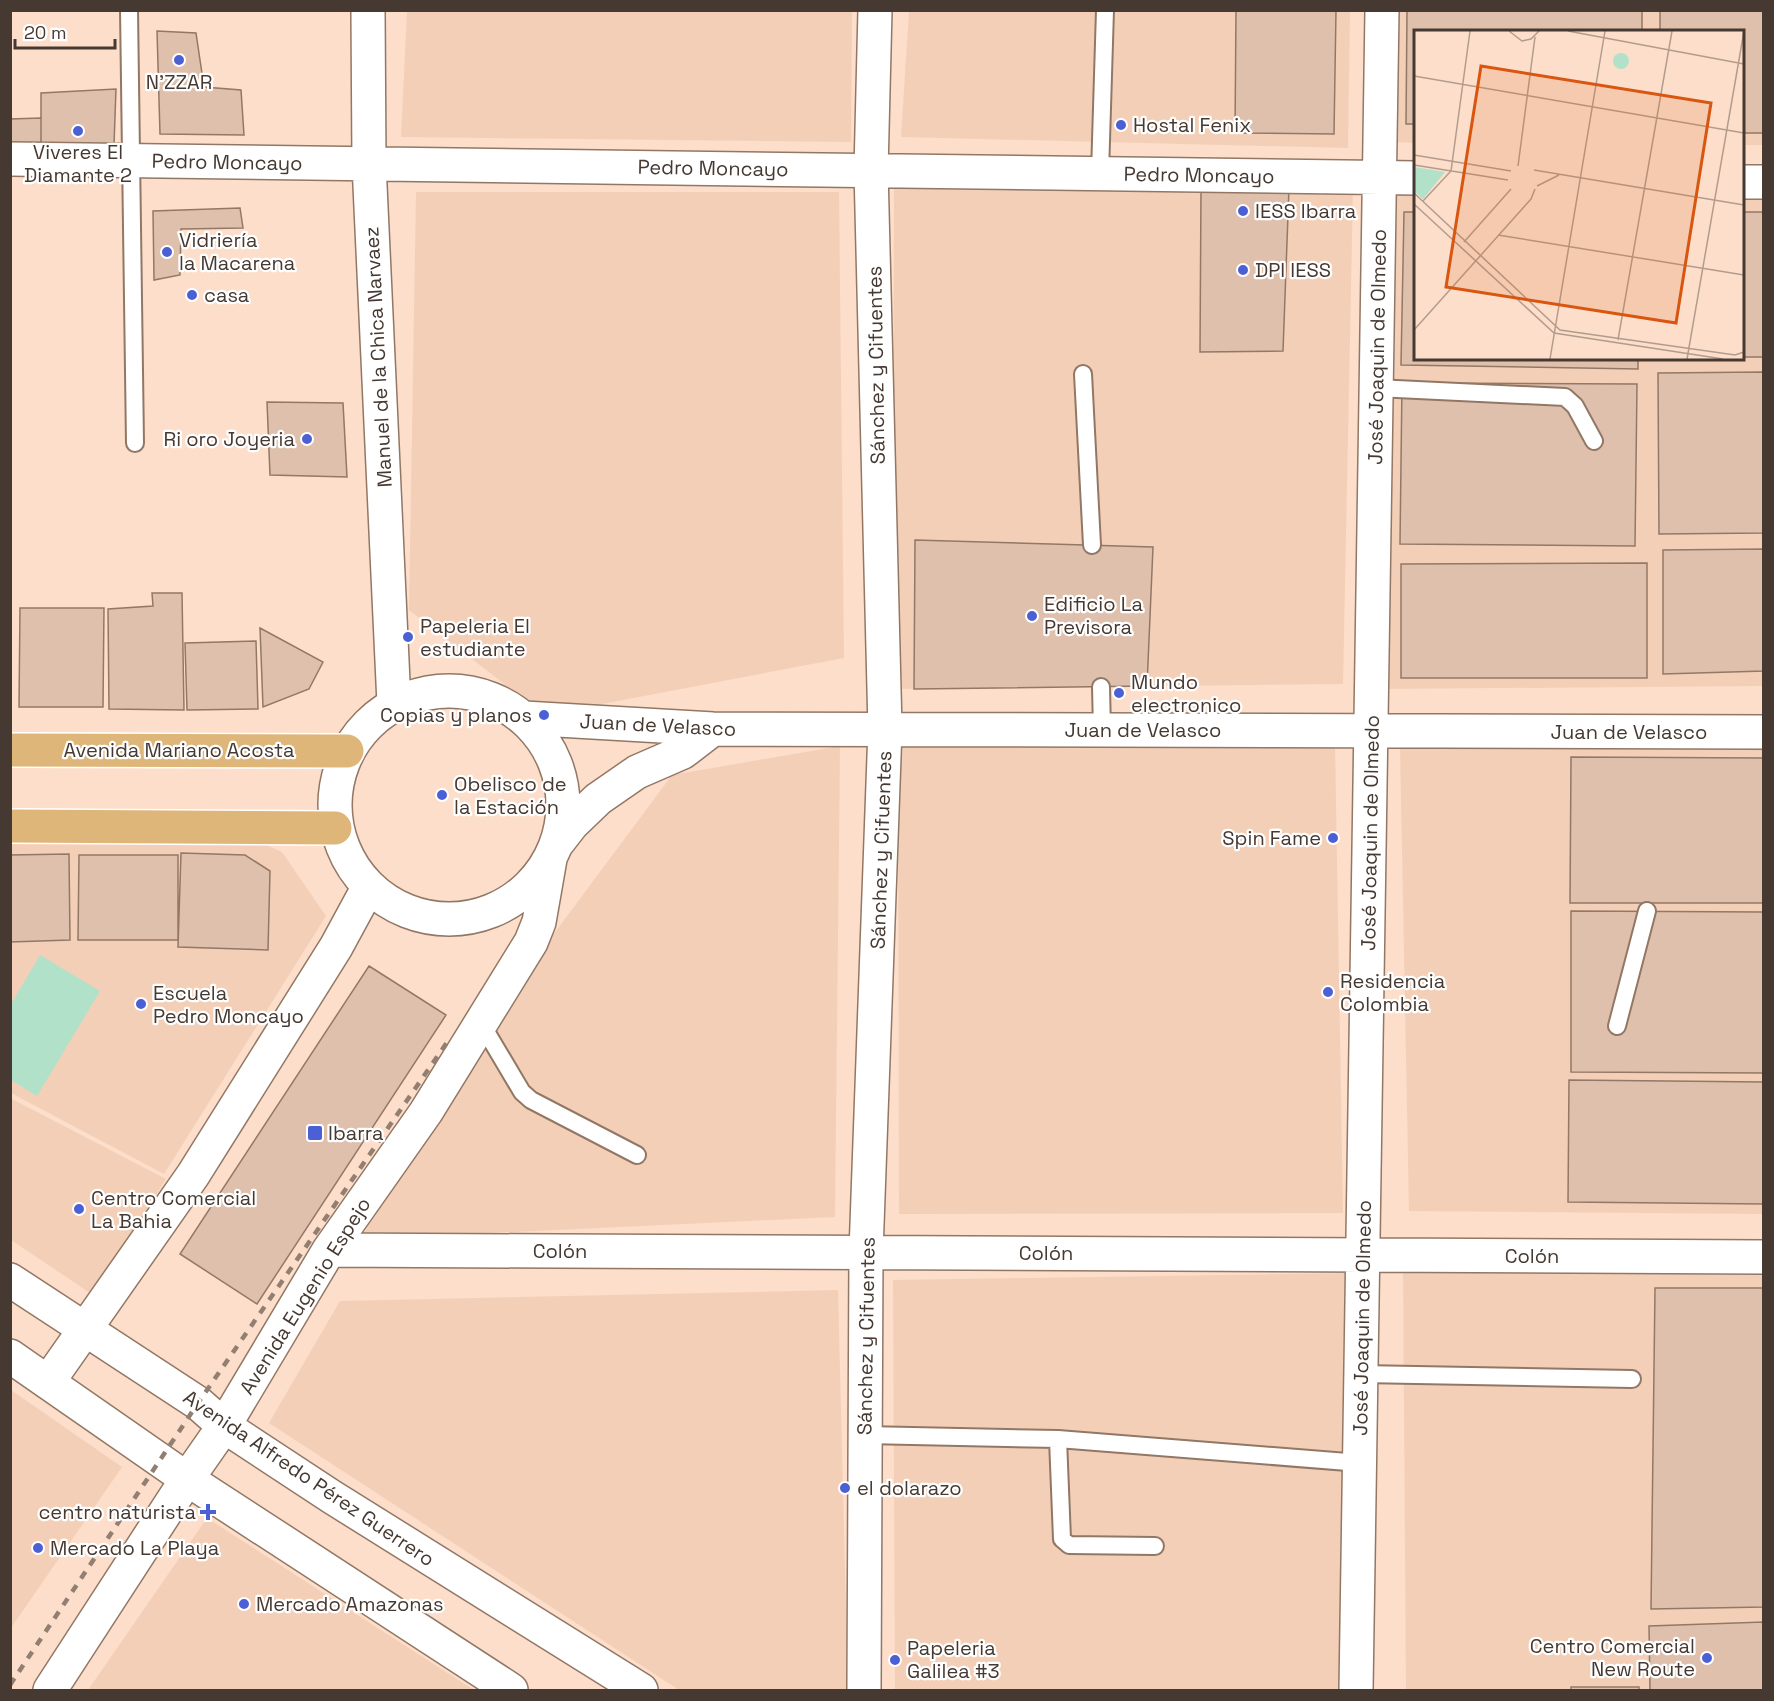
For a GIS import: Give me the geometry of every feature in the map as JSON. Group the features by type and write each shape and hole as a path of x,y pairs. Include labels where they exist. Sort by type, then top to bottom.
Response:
{"main road":[{"name":"Avenida Mariano Acosta","path":"10,750 347,751"},
{"path":"10,826 335,828"}],"street":[{"name":"Manuel de la Chica Narvaez","path":"368,10 369,164 394,704"},
{"name":"Sánchez y Cifuentes","path":"864,1690 866,1252 885,729 871,170 875,10"},
{"name":"José Joaquin de Olmedo","path":"1356,1690 1382,10"},
{"name":"Pedro Moncayo","path":"10,159 1414,178"},
{"path":"1744,182 1764,182"},
{"path":"524,718 494,699 461,691 426,692 394,704 367,724 347,751 334,788 335,828 347,860 368,888 397,908 430,919 466,919 500,908 529,888 572,824 598,799 637,772 683,752 713,729"},
{"name":"Juan de Velasco","path":"524,718 713,729 1764,732"},
{"name":"Avenida Eugenio Espejo","path":"50,1690 186,1479 224,1426 329,1250 426,1112 531,942 539,922 564,808 561,774 547,743 524,718"},
{"path":"48,1382 86,1331 199,1165 336,947 368,888"},
{"name":"Colón","path":"329,1250 1764,1257"},
{"name":"Avenida Alfredo Pérez Guerrero","path":"10,1280 198,1402 224,1426 332,1497 641,1690"},
{"path":"10,1356 186,1479 511,1690"}],"lane":[{"path":"129,10 135,443"},
{"path":"1100,173 1104,10"},
{"path":"1083,374 1092,545"},
{"path":"1376,387 1565,397 1575,406 1594,441"},
{"path":"1101,687 1102,730"},
{"path":"1617,1026 1647,911"},
{"path":"481,1023 522,1092 531,1100 637,1155"},
{"path":"1361,1374 1632,1378"},
{"path":"865,1435 1058,1438 1360,1463"},
{"path":"1058,1438 1062,1539 1069,1545 1155,1546"}],"shaded area":[{"path":"407,11 852,11 851,142 401,137"},
{"path":"909,11 1350,11 1348,148 901,137"},
{"path":"1394,11 1763,11 1763,145 1744,145 1744,30 1414,30 1414,143 1393,142"},
{"path":"894,188 1353,188 1343,684 893,689"},
{"path":"416,192 839,192 844,658 544,715 409,610"},
{"path":"1394,193 1414,193 1414,360 1744,360 1744,195 1763,195 1763,686 1383,689"},
{"path":"898,744 1335,744 1343,1213 899,1214"},
{"path":"840,746 835,1217 360,1239 553,935 672,775"},
{"path":"1400,746 1763,749 1763,1214 1409,1211"},
{"name":"Escuela Pedro Moncayo","path":"244,835 282,852 326,916 164,1174 11,1093 10,837"},
{"name":"Centro Comercial La Bahia","path":"10,1098 166,1179 93,1295 11,1240"},
{"path":"1403,1270 1763,1275 1763,1690 1406,1690"},
{"path":"1355,1273 1364,1690 895,1690 893,1280"},
{"path":"838,1290 848,1690 679,1690 269,1423 340,1301"},
{"name":"Mercado La Playa","path":"11,1390 122,1467 11,1628"},
{"name":"Mercado Amazonas","path":"207,1518 474,1690 88,1690"}],"green space":[{"path":"40,955 100,991 37,1096 11,1080 11,1004"}],"building":[{"path":"1236,10 1336,10 1334,134 1235,133"},
{"path":"1407,10 1642,10 1642,30 1414,30 1414,124 1406,124"},
{"path":"1660,10 1764,10 1764,133 1744,133 1744,30 1660,30"},
{"name":"N'ZZAR","path":"157,31 196,33 204,87 241,90 244,135 160,134"},
{"name":"Viveres El Diamante 2","path":"116,89 114,145 41,149 41,93"},
{"path":"41,118 41,149 10,150 10,119"},
{"name":"DPI IESS","path":"1201,188 1289,188 1283,351 1200,352"},
{"name":"Vidriería la Macarena","path":"240,208 243,228 181,229 180,275 154,280 153,211"},
{"path":"1404,212 1414,212 1414,360 1638,360 1638,369 1401,365"},
{"path":"1744,212 1764,212 1764,357 1744,357"},
{"path":"1764,372 1764,533 1659,534 1658,373"},
{"path":"1402,383 1637,384 1635,546 1400,544"},
{"name":"Ri oro Joyeria","path":"267,402 343,403 347,477 270,475"},
{"name":"Edificio La Previsora","path":"915,540 1153,547 1147,686 914,689"},
{"path":"1764,549 1764,671 1663,674 1663,550"},
{"path":"1647,563 1647,678 1401,678 1401,564"},
{"path":"152,593 182,593 184,710 109,709 108,609 153,606"},
{"path":"20,608 104,608 103,707 19,707"},
{"path":"260,628 323,662 309,689 263,707"},
{"path":"256,641 258,709 187,710 185,643"},
{"path":"1571,757 1764,758 1764,903 1570,903"},
{"path":"181,853 245,855 270,871 268,950 178,947"},
{"path":"69,854 70,940 10,942 10,855"},
{"path":"79,855 178,855 178,940 78,940"},
{"path":"1571,911 1764,912 1764,1073 1571,1072"},
{"name":"Ibarra","path":"369,966 446,1015 257,1304 180,1254"},
{"path":"1569,1080 1764,1082 1764,1204 1568,1202"},
{"path":"1655,1288 1764,1288 1764,1607 1651,1609"},
{"name":"Centro Comercial New Route","path":"1764,1622 1764,1690 1650,1690 1649,1626"},
{"path":"1571,1687 1639,1687 1639,1690 1571,1690"}],"railway":[{"path":"10,1685 198,1403 448,1041"}],"place":[{"name":"N'ZZAR","path":"179,60"},
{"name":"Hostal Fenix","path":"1121,125"},
{"name":"Viveres El Diamante 2","path":"78,131"},
{"name":"IESS Ibarra","path":"1243,211"},
{"name":"Vidriería la Macarena","path":"167,252"},
{"name":"DPI IESS","path":"1243,270"},
{"name":"casa","path":"192,295"},
{"name":"Ri oro Joyeria","path":"307,439"},
{"name":"Edificio La Previsora","path":"1032,616"},
{"name":"Papeleria El estudiante","path":"408,637"},
{"name":"Mundo electronico","path":"1119,693"},
{"name":"Copias y planos","path":"544,715"},
{"name":"Obelisco de la Estación","path":"442,795"},
{"name":"Spin Fame","path":"1333,838"},
{"name":"Residencia Colombia","path":"1328,992"},
{"name":"Escuela Pedro Moncayo","path":"141,1004"},
{"name":"Ibarra","path":"315,1133"},
{"name":"Centro Comercial La Bahia","path":"79,1209"},
{"name":"el dolarazo","path":"845,1488"},
{"name":"centro naturista","path":"208,1512"},
{"name":"Mercado La Playa","path":"38,1548"},
{"name":"Mercado Amazonas","path":"244,1604"},
{"name":"Centro Comercial New Route","path":"1707,1658"},
{"name":"Papeleria Galilea #3","path":"895,1660"}]}
